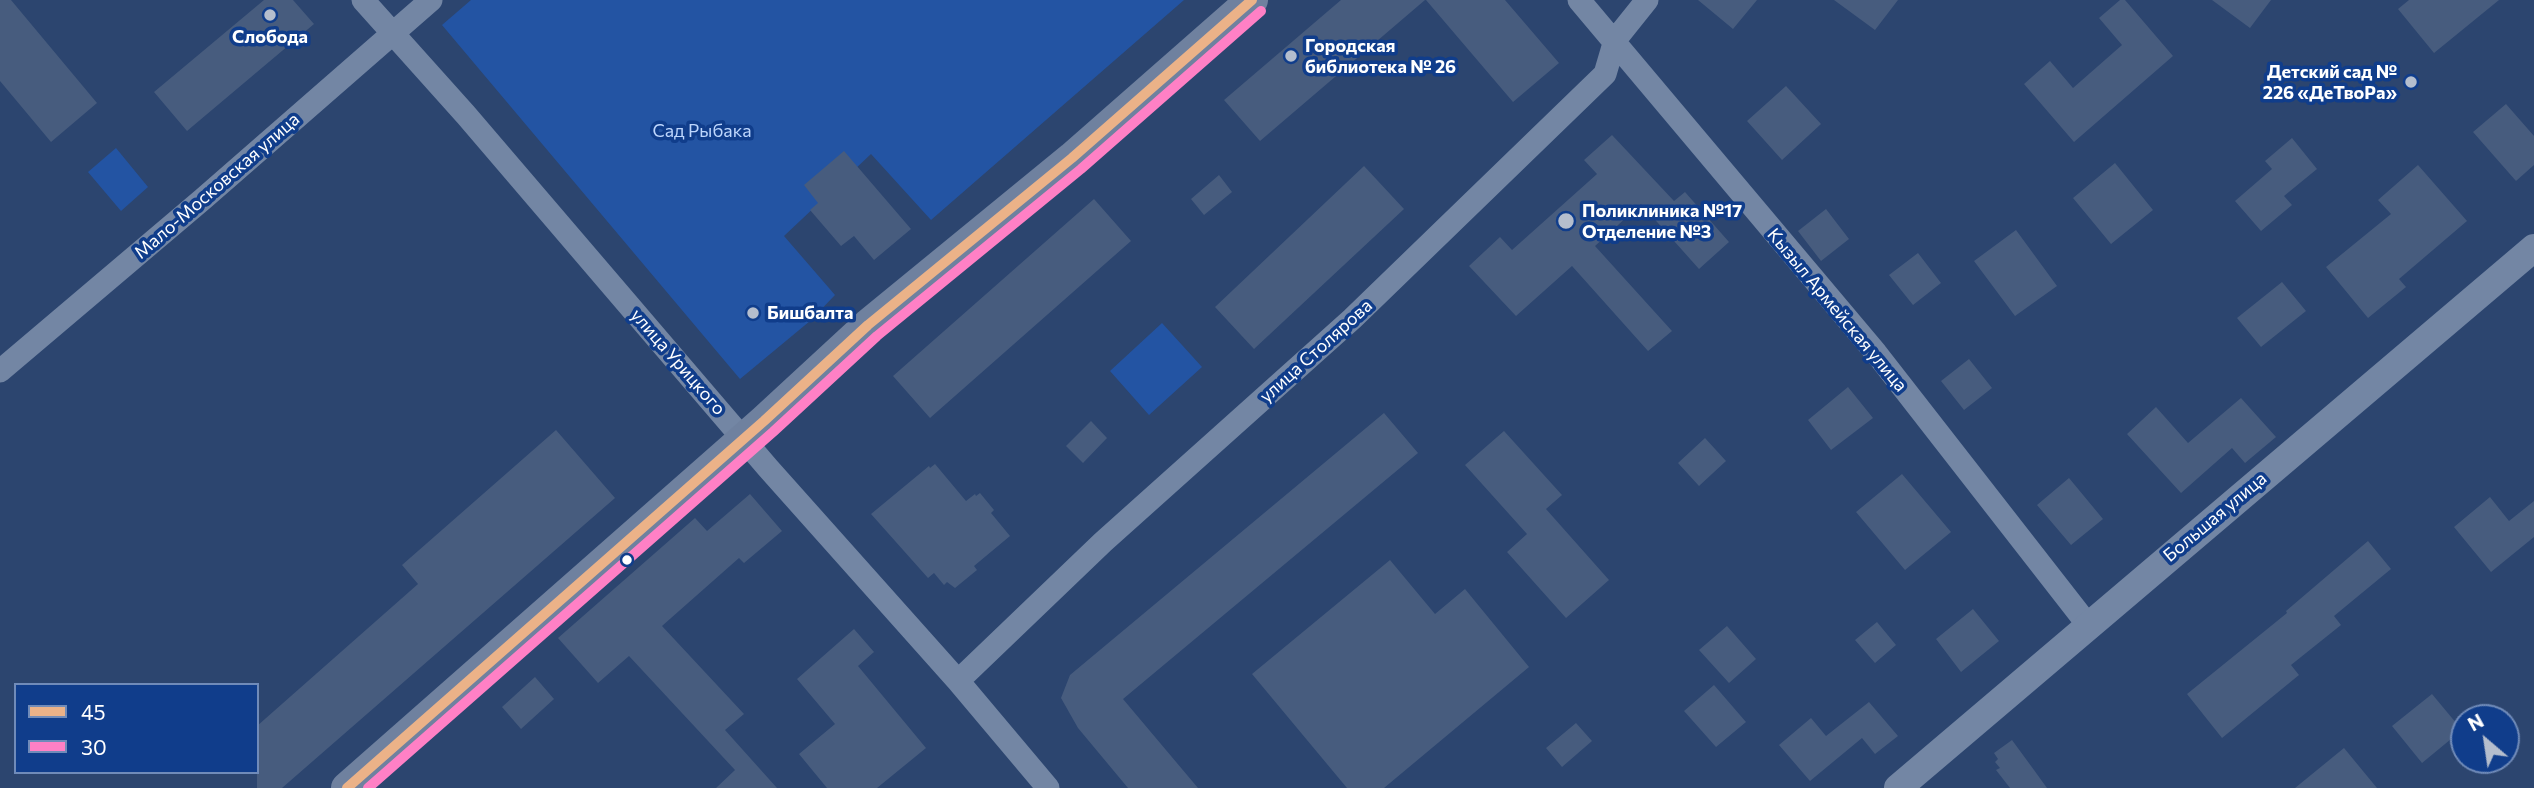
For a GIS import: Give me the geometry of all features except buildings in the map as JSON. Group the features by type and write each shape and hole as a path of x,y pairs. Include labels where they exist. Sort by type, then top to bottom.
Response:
{"main road":[{"path":"347,788 868,325 1072,158 1252,0"}],"street":[{"name":"улица Урицкого","path":"363,0 1048,788"},
{"name":"Мало-Московская улица","path":"0,371 432,0"},
{"name":"Кызыл Армейская улица","path":"1579,0 1876,354 2088,625"},
{"name":"улица Столярова","path":"957,681 1103,542 1352,319 1596,83 1605,74 1615,40 1647,0"},
{"name":"Большая улица","path":"1898,788 2534,248"}],"green space":[{"name":"Сад Рыбака","path":"471,0 1184,0 931,220 871,154 784,236 835,295 810,321 740,379 442,25"},
{"path":"116,148 148,187 121,211 88,172"},
{"path":"1162,323 1202,367 1149,415 1110,371"}],"transit line":[{"name":"45","path":"347,788 764,421 868,325 1072,158 1252,0"},
{"name":"30","path":"368,788 773,432 877,336 1081,169 1261,11"}],"place":[{"name":"Слобода","path":"270,15"},
{"name":"Городская библиотека № 26","path":"1291,56"},
{"name":"Детский сад № 226 «ДеТвоРа»","path":"2411,82"},
{"name":"Поликлиника №17 Отделение №3","path":"1566,221"},
{"name":"Бишбалта","path":"753,313"}]}
